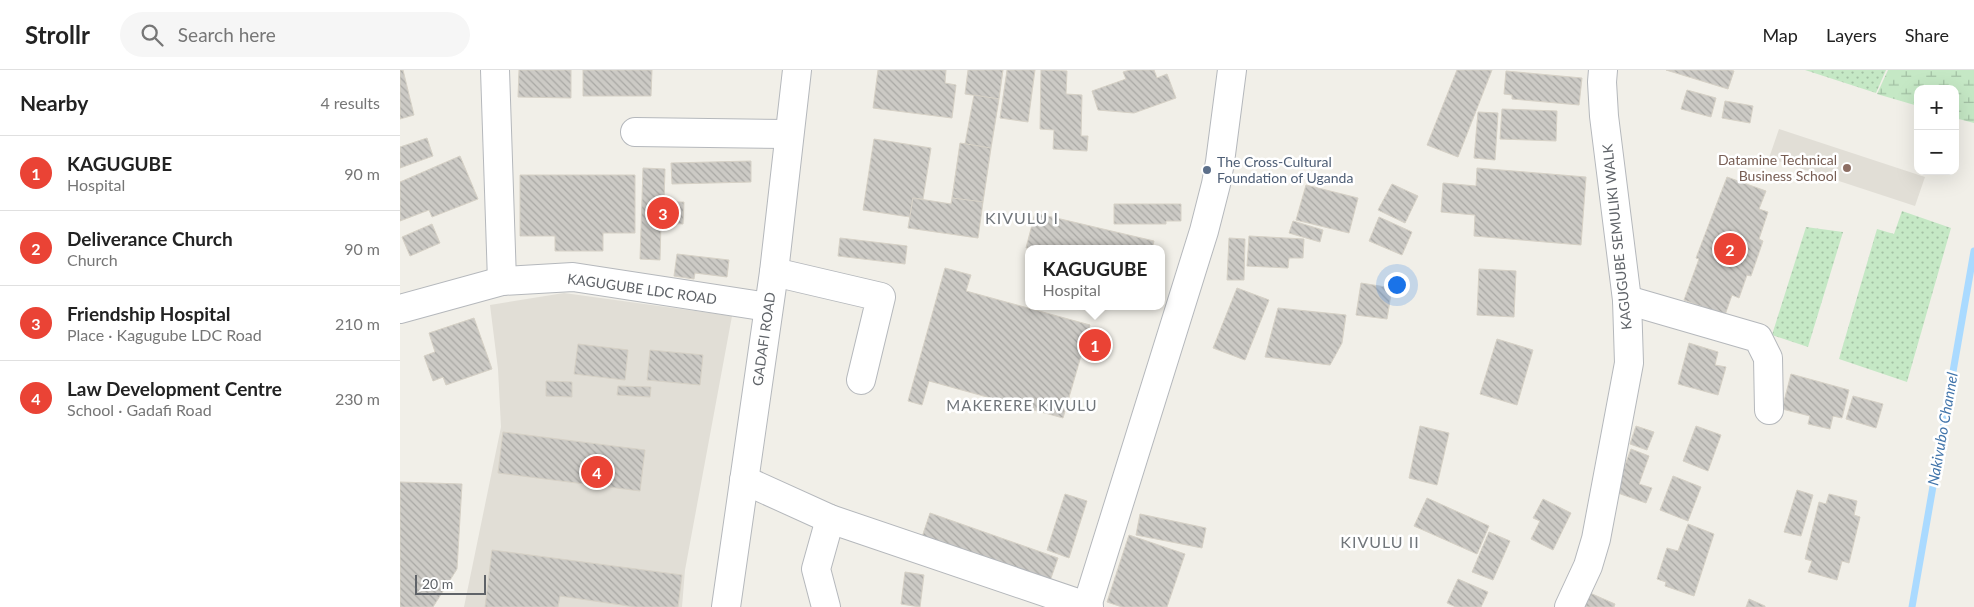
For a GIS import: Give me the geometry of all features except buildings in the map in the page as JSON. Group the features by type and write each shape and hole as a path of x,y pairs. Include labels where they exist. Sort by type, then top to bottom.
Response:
{"street":[{"path":"495,70 502,281"},
{"name":"GADAFI ROAD","path":"726,607 774,272 797,70"},
{"path":"744,480 830,519 1088,606 1209,212 1220,162 1232,70"},
{"name":"KAGUGUBE SEMULIKI WALK","path":"1569,607 1588,566 1596,539 1628,363 1627,300 1604,116 1603,70"},
{"path":"635,132 789,134"},
{"path":"774,272 881,297 861,380"},
{"name":"KAGUGUBE LDC ROAD","path":"400,309 502,281 573,277 768,307"},
{"path":"1627,300 1758,338 1768,358 1769,410"},
{"path":"826,607 816,569 830,519"}],"shaded area":[{"name":"Datamine Technical Business School","path":"1779,129 1914,173 1914,175 1925,177 1915,206 1769,158"},
{"path":"564,293 732,316 685,570 682,607 464,607 501,427 498,369 490,305"}],"green space":[{"path":"1805,70 1886,70 1876,93"},
{"path":"1888,70 1974,70 1974,123 1959,119 1959,85 1914,85 1914,105 1877,94"},
{"path":"1902,211 1951,228 1907,382 1839,359 1877,229 1894,234"},
{"path":"1806,227 1843,232 1808,347 1772,335"}],"waterway":[{"name":"Nakivubo Channel","path":"1912,607 1974,251"}],"place":[{"name":"Datamine Technical Business School","path":"1847,168"},
{"name":"The Cross-Cultural Foundation of Uganda","path":"1207,170"},
{"name":"Friendship Hospital","path":"663,213"},
{"name":"Deliverance Church","path":"1730,249"},
{"name":"KAGUGUBE","path":"1095,345"},
{"name":"Law Development Centre","path":"597,472"}],"district":[{"name":"KIVULU I","path":"1022,218"},
{"name":"MAKERERE KIVULU","path":"1022,406"},
{"name":"KIVULU II","path":"1380,542"}]}
